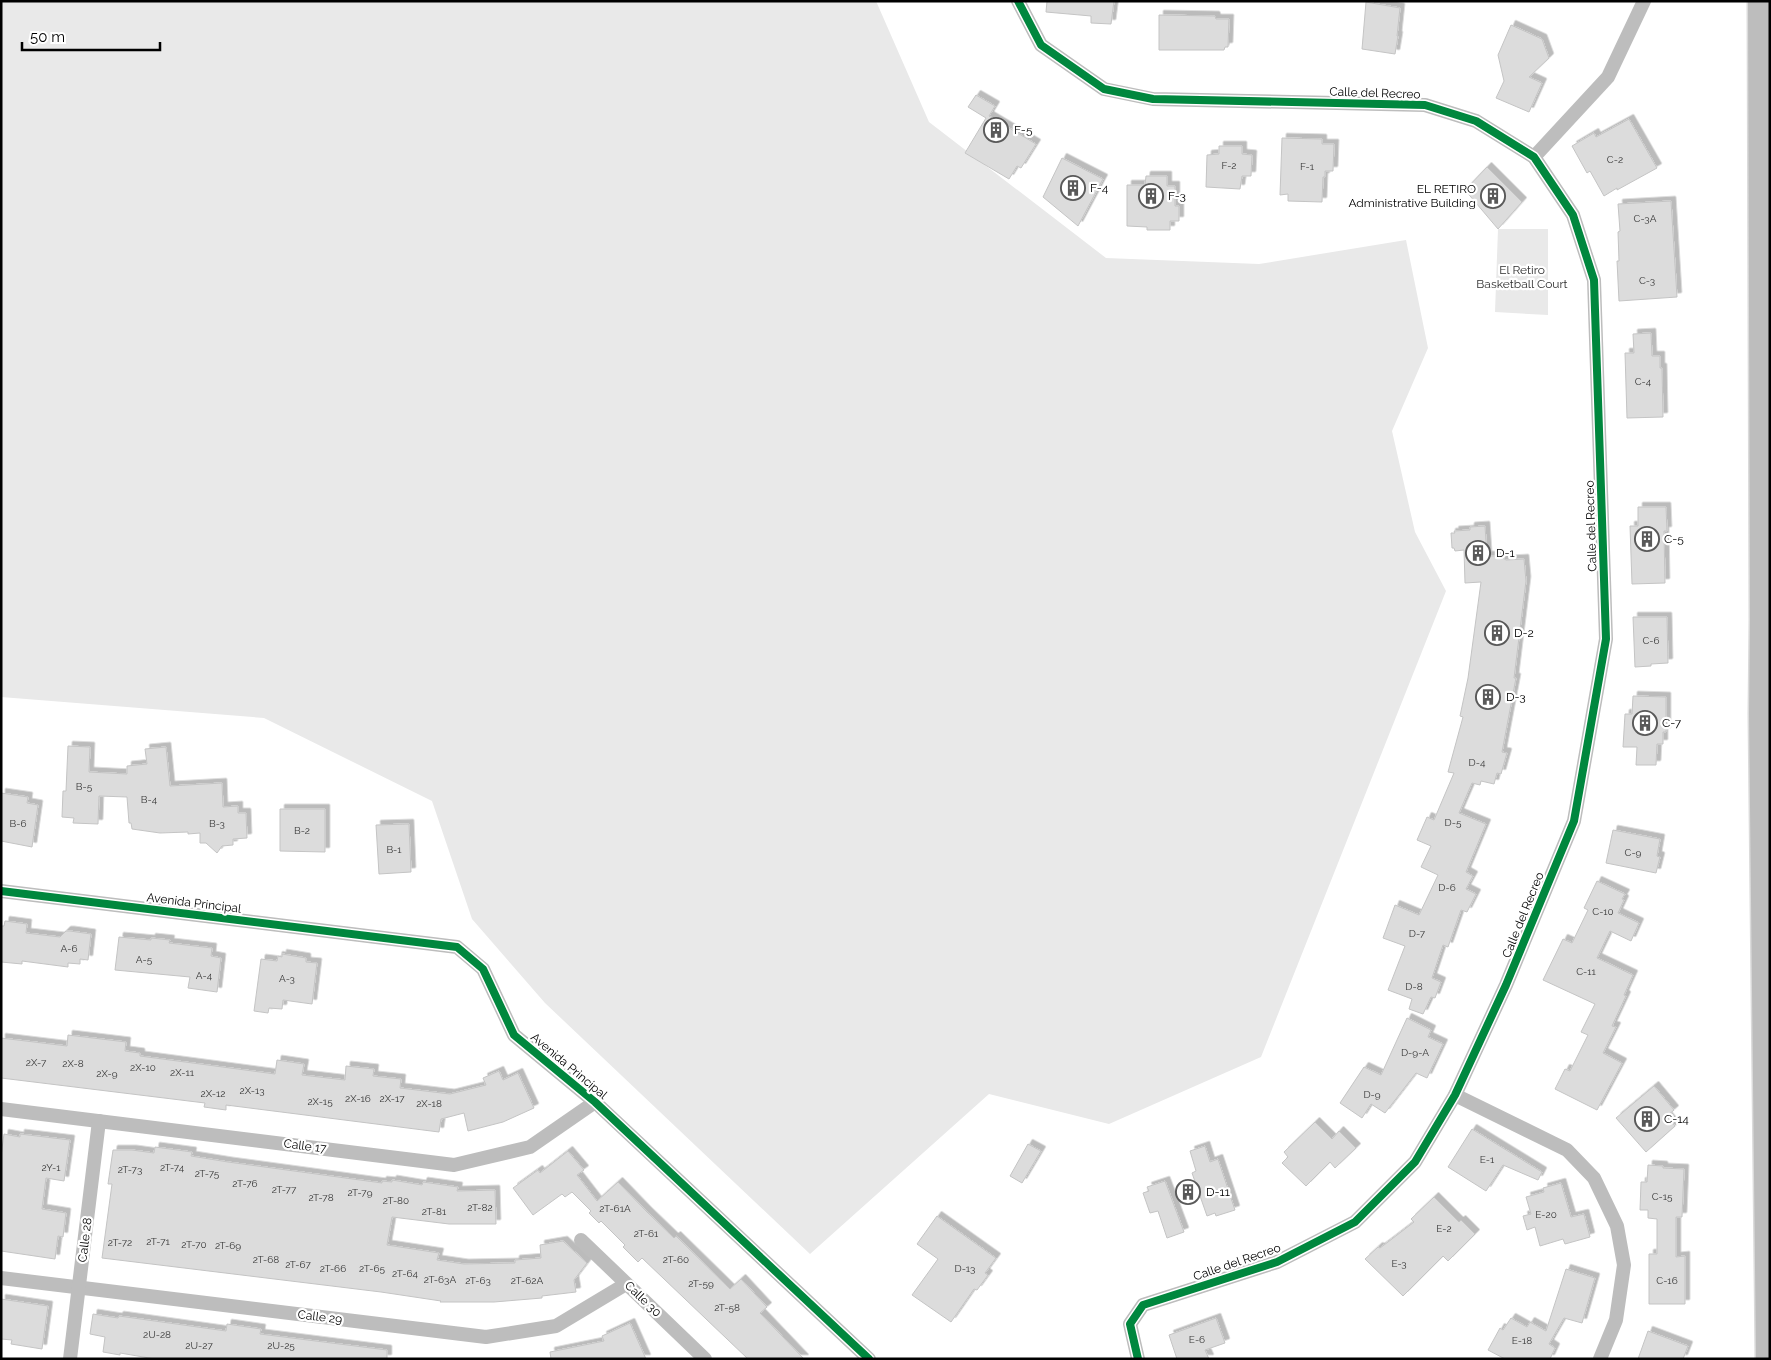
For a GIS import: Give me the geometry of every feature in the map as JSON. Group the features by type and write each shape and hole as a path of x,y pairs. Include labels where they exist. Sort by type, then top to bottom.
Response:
{"highway":[{"path":"1746,1 1762,67"},
{"path":"1761,1 1762,714 1769,1359"},
{"path":"1756,1359 1767,1267"}],"street":[{"name":"Calle del Recreo","path":"1018,1 1042,45 1104,89 1153,99 1425,105 1476,121 1534,157 1573,215 1594,280 1606,639 1574,821 1506,984 1455,1095 1415,1162 1355,1222 1277,1262 1143,1305 1130,1324 1138,1359"},
{"path":"1534,157 1608,76 1644,1"},
{"name":"Avenida Principal","path":"1,891 457,947 483,969 514,1035 595,1102 869,1359"},
{"path":"1455,1095 1567,1150 1594,1178 1617,1226 1624,1265 1616,1320 1600,1359"},
{"name":"Calle 17","path":"1,1109 454,1165 530,1147 595,1102"},
{"name":"Calle 28","path":"70,1359 99,1121"},
{"name":"Calle 30","path":"581,1240 705,1359"},
{"name":"Calle 29","path":"1,1278 486,1337 556,1326 626,1284"}],"green space":[{"path":"1,1 876,1 929,122 1106,258 1259,264 1406,240 1428,348 1392,431 1415,532 1446,591 1261,1057 1109,1124 989,1094 810,1254 545,1003 472,919 432,801 264,718 1,697"},
{"name":"El Retiro Basketball Court","path":"1498,229 1548,229 1548,315 1495,312"}],"building":[{"path":"1047,1 1114,1 1111,24 1091,23 1091,16 1046,12"},
{"path":"1366,2 1400,8 1395,54 1362,49"},
{"path":"1159,15 1215,16 1216,19 1229,19 1228,47 1225,47 1224,50 1159,50"},
{"path":"1511,25 1542,39 1549,58 1529,77 1542,83 1529,112 1496,98 1504,81 1498,55"},
{"name":"F-5","path":"976,95 995,106 989,116 1036,144 1021,168 1017,166 1009,179 965,153 986,118 968,107"},
{"path":"1629,119 1657,168 1604,196 1590,171 1587,173 1572,146 1594,133 1596,137"},
{"path":"1282,138 1322,139 1322,144 1334,144 1333,171 1325,171 1322,202 1288,201 1288,194 1280,195"},
{"path":"1219,146 1242,146 1242,154 1252,155 1251,176 1242,176 1240,189 1206,187 1207,155 1219,154"},
{"name":"F-4","path":"1062,158 1103,179 1078,226 1043,197"},
{"name":"EL RETIRO Administrative Building","path":"1487,167 1522,202 1498,229 1465,190"},
{"name":"F-3","path":"1146,176 1167,176 1167,186 1175,186 1175,206 1179,206 1179,221 1170,221 1170,230 1147,230 1147,227 1127,226 1127,185 1145,185"},
{"path":"1671,201 1677,297 1619,301 1617,261 1619,261 1618,232 1620,231 1618,204"},
{"path":"1651,333 1652,356 1660,356 1660,368 1662,368 1663,417 1627,418 1625,353 1634,353 1633,334"},
{"name":"C-5","path":"1638,507 1666,507 1667,531 1664,531 1665,583 1632,584 1630,526 1638,526"},
{"path":"1485,526 1487,556 1500,556 1506,560 1524,559 1526,581 1514,678 1516,678 1502,752 1507,753 1501,774 1497,773 1494,784 1481,781 1480,785 1472,783 1459,813 1486,824 1466,872 1473,876 1466,889 1476,894 1467,912 1461,910 1448,947 1443,945 1432,978 1441,982 1435,998 1431,997 1423,1014 1409,1009 1412,999 1388,990 1405,946 1383,938 1395,905 1419,915 1438,875 1421,867 1431,846 1417,840 1427,817 1434,820 1454,773 1448,772 1463,717 1460,716 1468,678 1481,582 1465,583 1464,550 1455,551 1452,548 1451,533 1455,533 1454,531 1470,530 1470,527"},
{"path":"1633,617 1667,617 1668,663 1635,667"},
{"name":"C-7","path":"1633,696 1666,697 1666,732 1663,732 1663,744 1657,744 1656,765 1636,765 1637,747 1623,747 1625,714 1632,714"},
{"path":"68,746 90,747 89,772 127,774 127,766 147,764 145,749 166,747 170,786 222,783 223,807 238,806 238,813 246,813 247,838 233,839 233,845 222,846 217,853 206,843 200,843 200,833 160,833 132,829 131,823 129,823 127,797 99,796 98,824 73,823 74,818 62,817 63,791 66,791"},
{"path":"1,793 28,797 27,803 38,805 32,847 1,841"},
{"path":"280,809 325,809 325,852 280,851"},
{"path":"409,824 411,872 379,874 376,825"},
{"path":"1613,830 1660,839 1657,856 1660,857 1656,873 1606,863"},
{"path":"1597,881 1625,894 1618,913 1639,923 1631,941 1610,931 1597,958 1633,975 1624,995 1626,996 1612,1026 1616,1027 1603,1053 1622,1063 1597,1110 1555,1089 1565,1069 1570,1071 1588,1035 1581,1032 1595,1004 1543,980 1563,939 1572,943 1588,910 1584,908"},
{"path":"5,921 27,924 26,933 60,937 66,931 91,934 88,960 80,959 80,964 68,963 68,967 22,961 22,964 1,962 1,926 4,926"},
{"path":"119,937 170,940 169,943 212,948 211,956 221,958 217,992 188,988 190,977 115,970"},
{"path":"282,954 306,958 306,962 317,963 312,1004 283,1000 282,1009 269,1008 268,1013 254,1011 261,959 277,961 278,956 282,957"},
{"path":"1407,1018 1431,1030 1428,1037 1443,1044 1427,1078 1416,1073 1385,1113 1371,1104 1362,1118 1340,1103 1364,1067 1381,1075"},
{"path":"68,1035 126,1042 125,1051 140,1053 140,1056 275,1074 277,1060 304,1064 302,1075 345,1080 346,1066 374,1069 373,1076 401,1079 400,1088 450,1094 486,1085 483,1078 499,1071 503,1080 518,1073 534,1108 503,1122 468,1131 464,1113 441,1119 439,1132 226,1105 226,1110 204,1107 205,1103 1,1078 1,1038 67,1046"},
{"name":"C-14","path":"1654,1086 1674,1110 1667,1116 1675,1126 1646,1152 1616,1118"},
{"path":"1315,1122 1332,1139 1339,1131 1356,1148 1335,1168 1330,1162 1306,1186 1282,1163 1288,1157 1284,1152"},
{"path":"1472,1129 1542,1172 1538,1180 1503,1165 1486,1191 1448,1167"},
{"path":"4,1134 20,1137 20,1134 70,1140 64,1181 46,1178 42,1209 66,1213 63,1237 58,1236 55,1259 1,1251 1,1156"},
{"path":"1028,1144 1041,1151 1022,1183 1010,1176"},
{"path":"1205,1146 1210,1162 1218,1159 1235,1210 1216,1216 1215,1213 1207,1216 1192,1173 1196,1171 1190,1151"},
{"path":"155,1147 192,1152 191,1156 228,1162 382,1183 382,1181 392,1182 392,1180 422,1185 423,1182 458,1187 457,1191 495,1190 496,1224 449,1224 392,1217 387,1245 439,1253 437,1260 464,1264 515,1263 515,1260 541,1258 540,1245 563,1241 587,1263 574,1280 576,1292 542,1296 542,1298 494,1302 440,1302 381,1292 102,1258 112,1184 108,1184 113,1150 154,1153"},
{"path":"568,1151 584,1170 577,1175 597,1201 618,1182 674,1238 676,1236 730,1289 741,1279 767,1307 760,1313 804,1359 748,1359 642,1258 638,1262 623,1247 625,1245 601,1221 599,1223 589,1213 591,1211 572,1192 565,1197 562,1194 533,1215 513,1188 538,1170 540,1173"},
{"path":"1648,1165 1684,1169 1682,1217 1676,1217 1676,1257 1685,1256 1685,1304 1649,1304 1649,1254 1657,1254 1657,1219 1648,1218 1648,1210 1640,1210 1641,1182 1647,1182"},
{"path":"1165,1181 1184,1232 1167,1238 1158,1211 1150,1213 1143,1193 1149,1191 1147,1187"},
{"path":"1561,1183 1571,1217 1584,1214 1590,1237 1565,1244 1563,1239 1540,1246 1535,1227 1527,1230 1523,1216 1531,1214 1526,1197 1544,1192 1543,1188"},
{"path":"1434,1197 1459,1222 1461,1220 1475,1234 1448,1261 1443,1256 1403,1296 1365,1259 1378,1247 1380,1248 1414,1222 1411,1219"},
{"path":"937,1216 996,1258 985,1273 988,1275 977,1290 974,1289 951,1322 912,1295 938,1259 917,1244"},
{"path":"1566,1269 1595,1278 1582,1323 1564,1318 1549,1344 1555,1348 1550,1359 1505,1359 1488,1350 1500,1328 1503,1330 1511,1318 1527,1327 1530,1322 1546,1331"},
{"path":"1,1299 48,1306 42,1349 11,1344 12,1340 1,1339"},
{"path":"93,1314 226,1331 227,1324 261,1329 260,1334 387,1350 387,1359 155,1359 120,1353 120,1355 103,1352 105,1337 90,1334"},
{"path":"1216,1318 1225,1343 1205,1350 1209,1359 1177,1359 1169,1335"},
{"path":"630,1323 646,1359 551,1359 550,1352 604,1341 602,1336"},
{"path":"1648,1331 1688,1346 1683,1359 1638,1359"}],"cycle path":[{"path":"1018,1 1041,45 1104,89 1153,99 1425,105 1476,121 1534,157 1573,215 1594,280 1606,639 1574,821 1506,985 1455,1095 1415,1162 1355,1222 1277,1262 1143,1305 1130,1324 1138,1359"},
{"path":"1,891 457,947 483,969 514,1035 595,1102 869,1359"}],"place":[{"name":"F-5","path":"996,130"},
{"name":"F-4","path":"1073,188"},
{"name":"F-3","path":"1151,196"},
{"name":"EL RETIRO Administrative Building","path":"1493,196"},
{"name":"C-5","path":"1647,539"},
{"name":"D-1","path":"1478,553"},
{"name":"D-2","path":"1497,633"},
{"name":"D-3","path":"1488,697"},
{"name":"C-7","path":"1645,723"},
{"name":"C-14","path":"1647,1119"},
{"name":"D-11","path":"1188,1192"}]}
